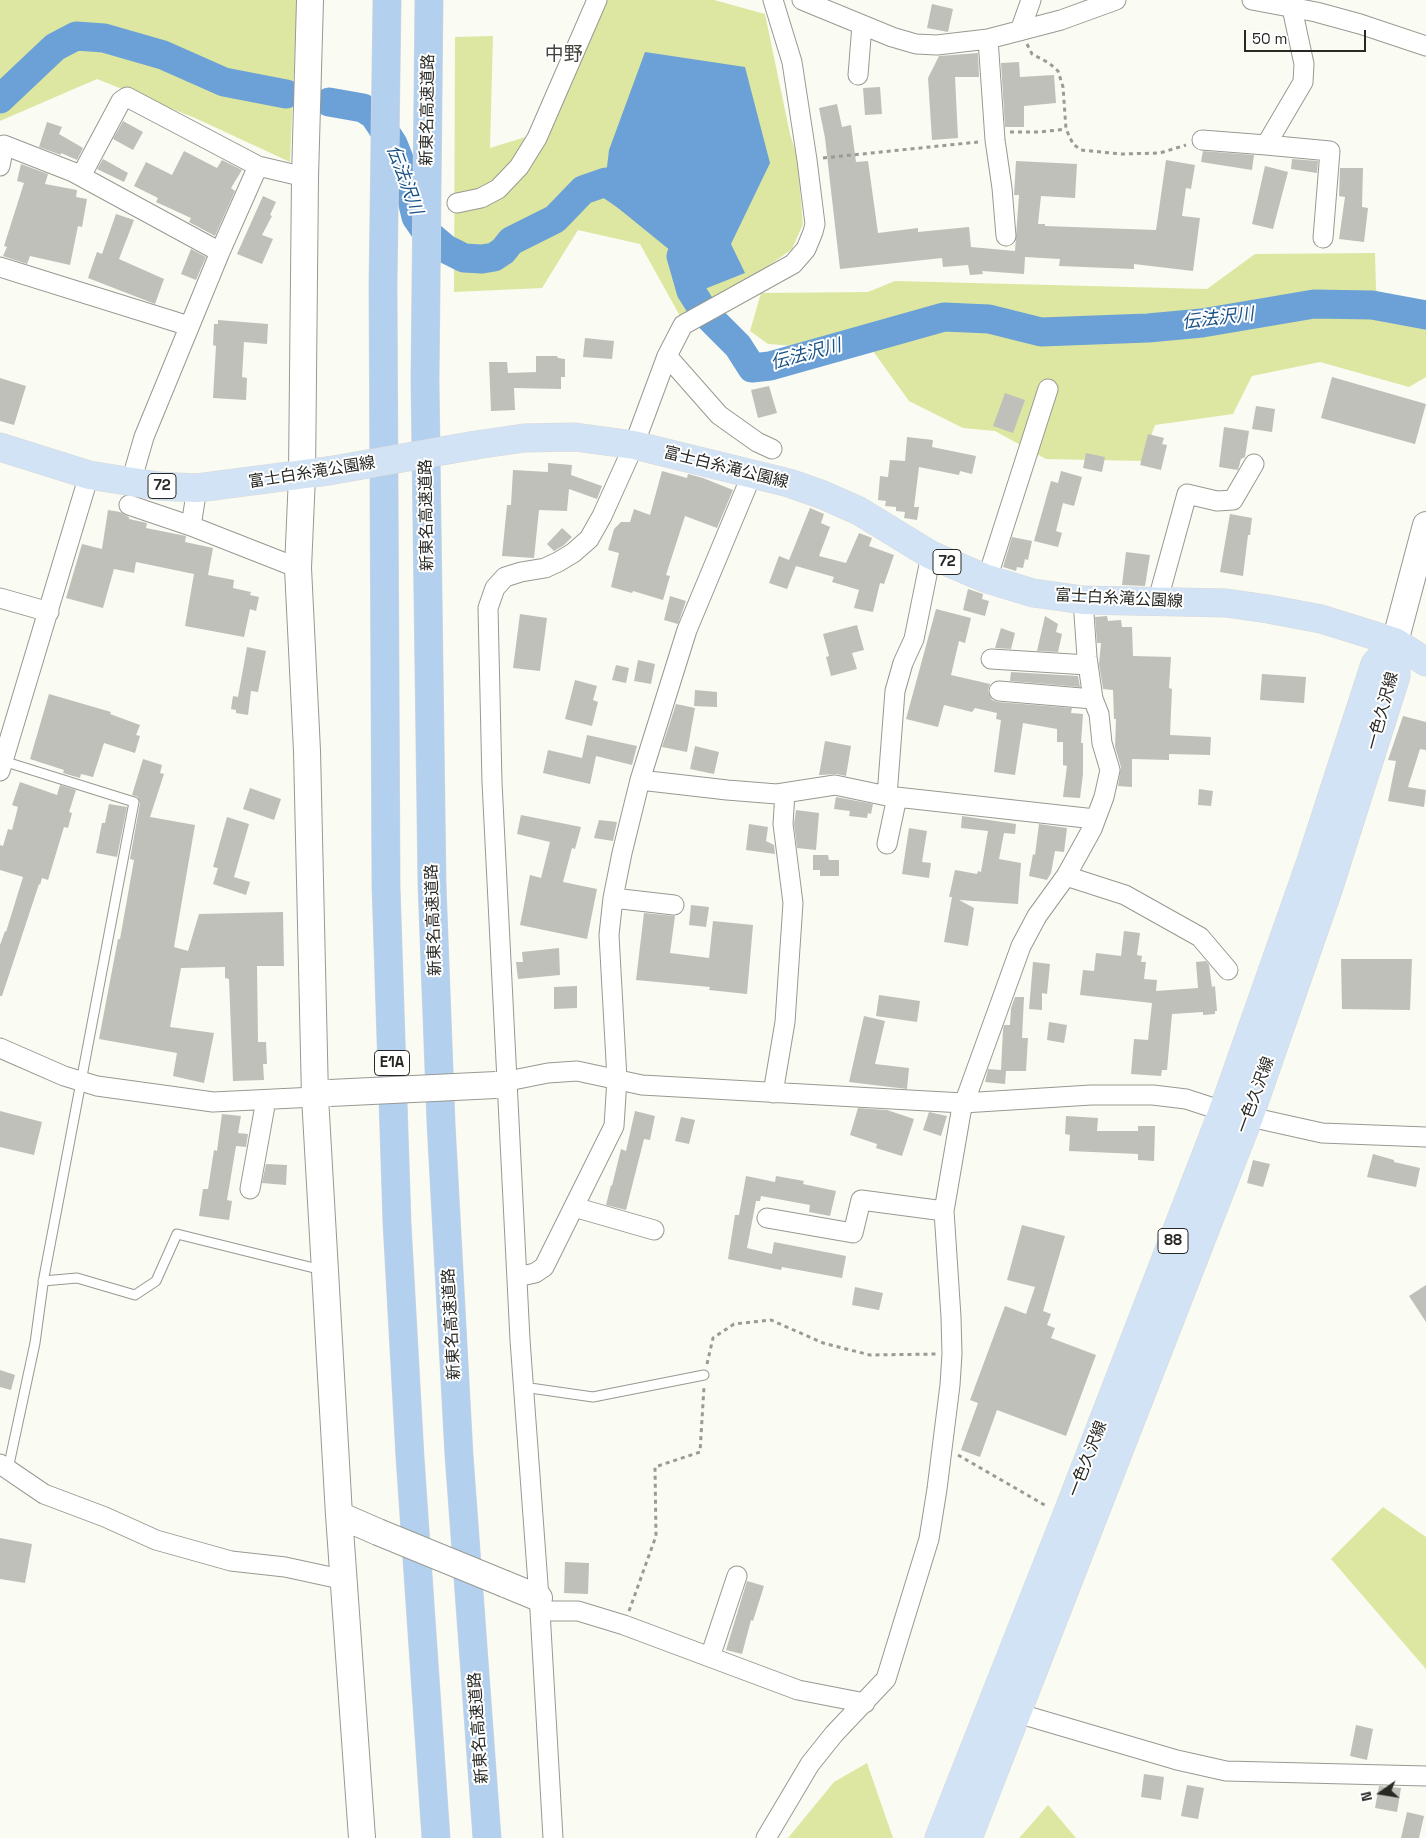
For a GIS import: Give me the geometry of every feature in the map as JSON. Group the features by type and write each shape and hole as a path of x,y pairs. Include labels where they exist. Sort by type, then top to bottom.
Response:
{"highway":[{"name":"E1A","path":"387,0 383,286 386,886 397,1203 410,1457 436,1838"},
{"name":"新東名高速道路","path":"429,0 425,380 432,874 441,1123 459,1455 488,1838"}],"main road":[{"name":"富士白糸滝公園線","path":"0,446 89,475 130,493 158,486 197,488 315,473 524,438 574,437 634,445 752,474 823,495 858,511 930,555 987,579 1033,593 1083,600 1226,603 1268,609 1321,619 1395,642 1426,662"},
{"name":"一色久沢線","path":"968,1838 1017,1713 1236,1114 1308,870 1375,664 1395,642"},
{"name":"一色久沢線","path":"939,1838 1066,1517 1236,1114"}],"street":[{"path":"310,0 305,177 315,473 298,568 322,1095 325,1270 339,1515 362,1838"},
{"path":"457,204 481,198 498,189 519,167 537,138 597,0"},
{"path":"553,1838 540,1605 502,1083 488,608 495,588 505,577 545,568 574,553 589,539 602,516 634,445 667,356 683,326 793,264 806,249 815,224 807,160 792,62 773,0"},
{"path":"802,0 892,37 916,44 937,45 988,39 1060,20 1116,0"},
{"path":"1020,30 1031,0"},
{"path":"1252,0 1316,12 1360,24 1426,46"},
{"path":"1266,145 1303,82 1304,64 1292,8"},
{"path":"858,76 862,25"},
{"path":"988,39 995,137 1006,236"},
{"path":"81,176 120,101 127,97 258,166 305,177"},
{"path":"1202,140 1330,151 1323,238"},
{"path":"0,166 4,145 81,176 220,252"},
{"path":"258,166 220,252 144,437 130,493 192,526 298,568"},
{"path":"0,267 189,326"},
{"path":"667,356 719,415 757,442 772,449"},
{"path":"987,579 1048,389"},
{"path":"1157,603 1187,494 1217,501 1233,500 1254,464"},
{"path":"516,1277 536,1273 544,1267 614,1126 618,1079 610,935 613,898 622,853 640,780 687,630 752,474"},
{"path":"2,766 89,475"},
{"path":"192,526 197,488"},
{"path":"1395,642 1426,525"},
{"path":"887,844 892,796 895,691 902,663 914,639 930,555"},
{"path":"0,598 49,612"},
{"path":"766,1838 810,1764 834,1734 886,1679 929,1539 943,1446 952,1354 944,1211 964,1103 1021,946 1037,916 1066,876 1092,829 1104,797 1110,770 1102,743 1099,714 1092,699 1083,600"},
{"path":"991,659 1088,666"},
{"path":"999,691 1092,699"},
{"path":"640,780 776,794 835,785 892,796 1095,819"},
{"path":"772,1093 784,1022 793,902 783,824 785,793"},
{"path":"1066,876 1125,895 1200,937 1228,970"},
{"path":"613,898 674,905"},
{"path":"0,1048 64,1076 97,1086 213,1102 502,1083 548,1073 578,1071 642,1086 964,1103 1091,1095 1153,1095 1186,1099 1236,1114 1322,1133 1426,1137"},
{"path":"250,1189 266,1100"},
{"path":"767,1218 853,1233 861,1200 944,1211"},
{"path":"574,1208 654,1230"},
{"path":"4,1467 44,1494 105,1517 156,1540 230,1561 285,1567 344,1580"},
{"path":"339,1515 505,1584 540,1605 578,1611 624,1625 798,1690 865,1703"},
{"path":"710,1657 737,1576"},
{"path":"1017,1713 1177,1760 1226,1771 1426,1776"}],"lane":[{"path":"2,766 134,802 44,1281 35,1343 4,1467"},
{"path":"44,1281 77,1278 135,1295 156,1281 177,1234 325,1270"},
{"path":"523,1387 593,1397 704,1375"}],"path":[{"path":"1020,30 1032,54 1058,71 1063,87 1066,129 1073,144 1081,150 1121,154 1160,153 1202,140"},
{"path":"807,160 1066,129"},
{"path":"624,1625 656,1536 655,1467 700,1452 704,1375 713,1338 734,1324 771,1320 823,1343 870,1355 952,1354"},
{"path":"943,1446 1066,1517"}],"green space":[{"path":"0,0 297,0 290,162 195,118 97,79 0,121"},
{"path":"606,0 714,0 765,14 790,134 797,157 803,224 792,249 738,288 680,316 640,244 578,230 542,288 454,292 455,37 493,36 490,148 532,135"},
{"path":"1375,253 1376,289 1388,314 1426,311 1426,377 1409,387 1320,362 1252,376 1233,414 1155,425 1142,461 1046,459 995,431 963,428 909,401 865,340 834,349 768,344 750,331 761,293 868,292 895,281 1207,289 1255,254"},
{"path":"1383,1507 1426,1537 1426,1669 1331,1559"},
{"path":"867,1763 893,1838 788,1838 834,1782"},
{"path":"1048,1805 1076,1838 1019,1838 1028,1828"}],"water":[{"path":"645,52 745,67 770,163 731,244 745,273 682,298 671,251 607,199 605,184 609,150"}],"building":[{"path":"932,4 953,9 948,32 927,28"},
{"path":"978,53 979,77 955,77 958,138 932,140 928,78 939,56"},
{"path":"1019,62 1020,77 1054,75 1056,103 1024,106 1024,127 1005,127 1001,63"},
{"path":"880,87 882,114 865,115 863,88"},
{"path":"837,104 842,127 851,125 856,162 868,161 878,233 918,228 918,232 969,227 971,247 1015,251 1019,195 1014,195 1016,161 1077,164 1075,198 1041,196 1038,224 1045,224 1045,226 1156,230 1166,160 1195,165 1191,189 1186,188 1182,216 1200,218 1193,271 1134,264 1134,269 1059,266 1060,259 1025,257 1024,274 982,271 983,274 970,275 968,265 943,267 942,258 840,269 825,138 819,108"},
{"path":"123,121 143,132 133,150 113,139"},
{"path":"47,122 62,127 59,134 83,148 77,160 39,147"},
{"path":"184,151 217,168 222,160 242,170 231,188 235,191 215,236 189,222 191,218 156,202 158,198 134,186 146,162 172,175"},
{"path":"1203,151 1254,155 1252,170 1201,162"},
{"path":"103,159 128,173 124,182 97,169"},
{"path":"1292,159 1318,161 1317,173 1291,169"},
{"path":"21,164 48,174 45,184 77,190 76,197 87,199 82,227 78,226 70,265 30,256 27,264 3,256 7,247 4,246 24,183 17,181"},
{"path":"1265,166 1288,172 1273,229 1252,224"},
{"path":"1340,168 1363,168 1362,207 1368,208 1364,242 1339,239 1345,197 1339,196"},
{"path":"263,196 276,202 270,215 272,216 262,235 273,239 262,264 237,254"},
{"path":"116,214 134,220 119,259 164,279 155,304 88,278 97,252 102,254"},
{"path":"191,249 206,257 196,280 181,274"},
{"path":"218,320 268,324 267,344 244,342 242,377 247,378 246,400 213,398 216,346 213,345 214,324 218,324"},
{"path":"585,338 614,341 612,359 583,357"},
{"path":"536,356 557,356 558,358 565,359 565,377 561,377 561,389 514,388 515,410 491,411 489,362 507,362 508,373 536,372"},
{"path":"1332,377 1426,404 1415,444 1321,418"},
{"path":"0,378 26,386 14,425 0,421"},
{"path":"769,386 777,413 758,418 751,390"},
{"path":"1005,393 1025,400 1013,433 993,426"},
{"path":"1256,406 1275,409 1272,432 1252,429"},
{"path":"1224,427 1249,431 1245,457 1241,459 1238,470 1219,467"},
{"path":"1148,434 1164,438 1162,444 1167,445 1161,470 1140,465"},
{"path":"907,437 933,440 932,447 976,456 972,474 960,471 959,475 919,467 914,507 919,507 917,520 904,518 905,512 896,511 896,507 885,506 886,501 878,500 880,476 888,477 890,460 905,461"},
{"path":"1086,453 1105,457 1102,472 1083,468"},
{"path":"548,463 572,465 571,475 602,486 597,499 569,489 567,511 539,510 534,558 502,556 507,505 511,505 513,470 548,472"},
{"path":"662,471 687,478 688,474 703,478 733,490 717,528 685,516 666,575 670,576 663,600 611,587 619,553 608,550 614,529 621,522 630,522 634,509 650,515"},
{"path":"1061,471 1082,477 1074,506 1063,503 1056,531 1062,533 1058,547 1034,541 1051,481 1058,483"},
{"path":"810,508 824,514 821,523 830,527 819,556 846,563 859,533 872,538 869,546 894,555 884,584 880,583 873,612 854,608 859,590 832,582 834,577 796,566 787,589 769,583 779,556 789,560"},
{"path":"108,510 120,512 129,517 129,519 147,523 146,528 186,536 185,542 213,548 208,575 234,580 233,588 251,592 250,595 259,597 256,611 250,609 244,637 185,626 194,574 136,562 134,573 114,569 103,608 66,598 82,544 102,549"},
{"path":"1230,514 1252,518 1243,576 1220,572"},
{"path":"562,528 572,537 554,551 547,544"},
{"path":"1012,537 1032,541 1028,560 1025,559 1023,568 1017,567 1016,571 1003,567"},
{"path":"1126,552 1150,555 1145,586 1122,585"},
{"path":"968,589 983,594 982,599 989,601 985,616 963,610"},
{"path":"670,596 686,601 678,624 664,620"},
{"path":"936,609 971,618 965,643 959,641 951,675 990,684 989,695 992,700 998,702 1072,708 1071,713 1083,714 1081,743 1083,743 1083,774 1080,798 1063,797 1067,766 1063,765 1063,742 1057,742 1057,729 1023,723 1015,775 994,772 1001,720 996,719 997,713 975,708 972,712 944,705 938,727 906,719"},
{"path":"520,614 547,618 540,671 513,668"},
{"path":"1045,616 1058,624 1056,632 1062,634 1058,652 1037,651"},
{"path":"1107,616 1108,621 1121,620 1122,627 1132,627 1133,656 1171,657 1169,688 1172,689 1170,735 1211,737 1210,755 1169,754 1169,760 1132,759 1132,787 1118,786 1121,767 1115,747 1116,719 1114,719 1113,690 1103,689 1099,664 1101,643 1097,643 1095,617"},
{"path":"857,625 864,650 852,653 857,669 831,676 826,657 829,656 823,634"},
{"path":"1001,628 1015,633 1011,649 995,648"},
{"path":"247,647 266,651 258,692 251,691 248,715 236,713 236,710 231,709 233,696 238,697"},
{"path":"638,660 655,664 651,684 634,681"},
{"path":"616,665 629,668 626,683 612,680"},
{"path":"1011,672 1078,676 1080,687 1010,681"},
{"path":"1262,674 1306,677 1304,703 1260,700"},
{"path":"575,680 597,686 593,700 598,702 592,726 565,719"},
{"path":"695,690 717,692 717,707 694,706"},
{"path":"49,694 111,712 110,714 140,725 136,735 140,736 135,753 104,743 93,777 81,774 80,778 63,773 64,770 30,759"},
{"path":"676,704 695,708 687,752 662,747"},
{"path":"1403,716 1426,722 1426,750 1420,749 1408,787 1426,790 1424,807 1388,801 1396,761 1388,760"},
{"path":"587,735 637,746 632,765 596,756 590,784 543,773 548,750 582,758"},
{"path":"825,741 851,746 846,776 837,774 819,775"},
{"path":"695,746 719,752 714,774 690,769"},
{"path":"143,759 162,765 160,773 164,774 150,817 195,825 174,947 188,951 199,914 283,912 284,966 257,966 258,1042 266,1042 267,1064 263,1064 264,1080 233,1081 229,979 225,978 225,967 181,968 170,1027 214,1033 204,1083 173,1076 177,1053 99,1039 134,860 130,859 140,803 138,797 132,795"},
{"path":"20,782 57,795 60,785 76,790 69,812 72,813 68,828 64,827 48,880 42,878 39,884 2,996 0,996 0,945 6,932 23,877 0,870 0,845 3,846 8,829 12,830 18,807 12,805"},
{"path":"250,788 281,799 274,820 243,809"},
{"path":"1199,789 1213,791 1211,806 1198,805"},
{"path":"836,797 873,804 871,814 868,813 867,818 849,816 850,811 834,809"},
{"path":"109,804 127,807 117,857 96,853 102,823 105,823"},
{"path":"796,810 819,813 816,850 797,848 794,824"},
{"path":"521,815 581,827 575,849 572,848 563,882 597,889 587,939 520,925 530,875 541,878 550,842 517,834"},
{"path":"962,816 1016,824 1015,834 1004,833 999,859 1021,863 1018,904 959,900 974,908 968,946 944,942 952,897 949,897 955,870 977,874 978,871 981,872 988,831 961,828"},
{"path":"227,817 249,824 234,877 250,882 246,895 213,884 218,868 213,867"},
{"path":"599,820 617,822 613,841 594,838"},
{"path":"749,824 768,827 766,841 774,845 775,854 746,850"},
{"path":"1039,824 1067,828 1064,852 1055,851 1051,873 1047,880 1029,876 1033,854 1035,855"},
{"path":"909,828 927,831 922,862 931,863 929,878 902,874"},
{"path":"813,855 828,855 829,860 839,860 839,876 820,876 820,870 813,870"},
{"path":"691,905 709,907 706,927 689,925"},
{"path":"644,913 675,916 670,953 709,958 713,921 753,925 747,994 709,990 710,987 636,980"},
{"path":"1124,931 1140,933 1137,955 1142,956 1141,962 1146,962 1144,979 1157,980 1156,991 1198,988 1196,962 1206,961 1209,965 1212,987 1215,986 1217,1011 1215,1011 1215,1014 1203,1015 1203,1012 1172,1014 1167,1070 1162,1070 1161,1076 1131,1074 1134,1039 1148,1040 1152,1003 1080,995 1083,970 1094,971 1096,953 1121,956"},
{"path":"559,948 560,975 518,979 516,962 523,962 522,952"},
{"path":"1341,959 1412,959 1410,1010 1342,1009"},
{"path":"1033,962 1050,964 1047,994 1042,993 1042,1010 1029,1009"},
{"path":"577,986 577,1008 554,1009 554,987"},
{"path":"879,995 920,1001 917,1022 876,1016"},
{"path":"1015,997 1024,997 1022,1038 1028,1038 1026,1071 1006,1071 1005,1084 985,1082 988,1069 1001,1070 1003,1030 1004,1025 1010,1025 1011,1008"},
{"path":"864,1016 885,1021 875,1064 909,1068 907,1089 849,1082"},
{"path":"1049,1022 1067,1025 1064,1043 1047,1040"},
{"path":"858,1108 887,1110 914,1119 902,1156 876,1148 877,1144 850,1135"},
{"path":"0,1111 42,1122 34,1155 0,1147"},
{"path":"635,1111 655,1116 650,1140 644,1139 626,1210 606,1205 621,1149 626,1151"},
{"path":"929,1112 947,1116 941,1136 923,1130"},
{"path":"222,1114 241,1116 238,1133 248,1134 246,1147 236,1146 227,1200 232,1201 229,1220 199,1216 203,1189 208,1189 214,1150 217,1151"},
{"path":"1066,1116 1098,1118 1097,1131 1138,1131 1138,1126 1155,1126 1154,1161 1138,1160 1138,1154 1069,1151 1070,1135 1065,1134"},
{"path":"681,1117 695,1120 689,1144 675,1141"},
{"path":"1373,1154 1394,1160 1394,1162 1420,1168 1416,1187 1367,1177"},
{"path":"1253,1160 1270,1164 1263,1187 1247,1183"},
{"path":"266,1164 287,1165 286,1185 262,1183"},
{"path":"746,1176 775,1182 776,1176 804,1181 803,1184 836,1191 830,1216 809,1212 810,1205 761,1196 760,1201 756,1201 747,1248 772,1254 774,1242 846,1256 842,1278 782,1267 781,1270 728,1259 735,1215 739,1215"},
{"path":"1022,1225 1065,1236 1043,1311 1051,1314 1047,1325 1055,1328 1051,1338 1096,1355 1066,1436 997,1410 980,1457 961,1450 978,1403 970,1400 1005,1306 1026,1314 1035,1287 1007,1280"},
{"path":"1426,1285 1426,1322 1409,1296"},
{"path":"855,1287 883,1293 879,1310 852,1305"},
{"path":"0,1370 15,1375 11,1390 0,1387"},
{"path":"0,1538 32,1544 25,1583 0,1579"},
{"path":"565,1562 589,1563 588,1594 564,1593"},
{"path":"747,1581 764,1586 753,1621 751,1620 742,1654 726,1650"},
{"path":"1356,1725 1373,1729 1367,1760 1350,1756"},
{"path":"1144,1774 1164,1777 1161,1800 1141,1797"},
{"path":"1187,1785 1204,1788 1198,1819 1181,1816"},
{"path":"1379,1786 1401,1788 1397,1812 1375,1808"},
{"path":"1407,1812 1424,1816 1419,1838 1401,1838"}],"waterway":[{"name":"伝法沢川","path":"0,99 55,47 76,36 104,38 163,55 224,82 286,94"},
{"name":"伝法沢川","path":"329,102 363,108 374,115 393,144 407,179 416,217 427,233 446,249 464,258 482,259 494,257 503,251 511,241 555,219 583,190 606,182 638,204"},
{"name":"伝法沢川","path":"681,256 691,291 705,313 738,346 752,368 770,366 944,317 989,319 1041,332 1148,328 1202,323 1314,304 1372,305 1426,315"}],"district":[{"name":"中野","path":"564,55"}]}
